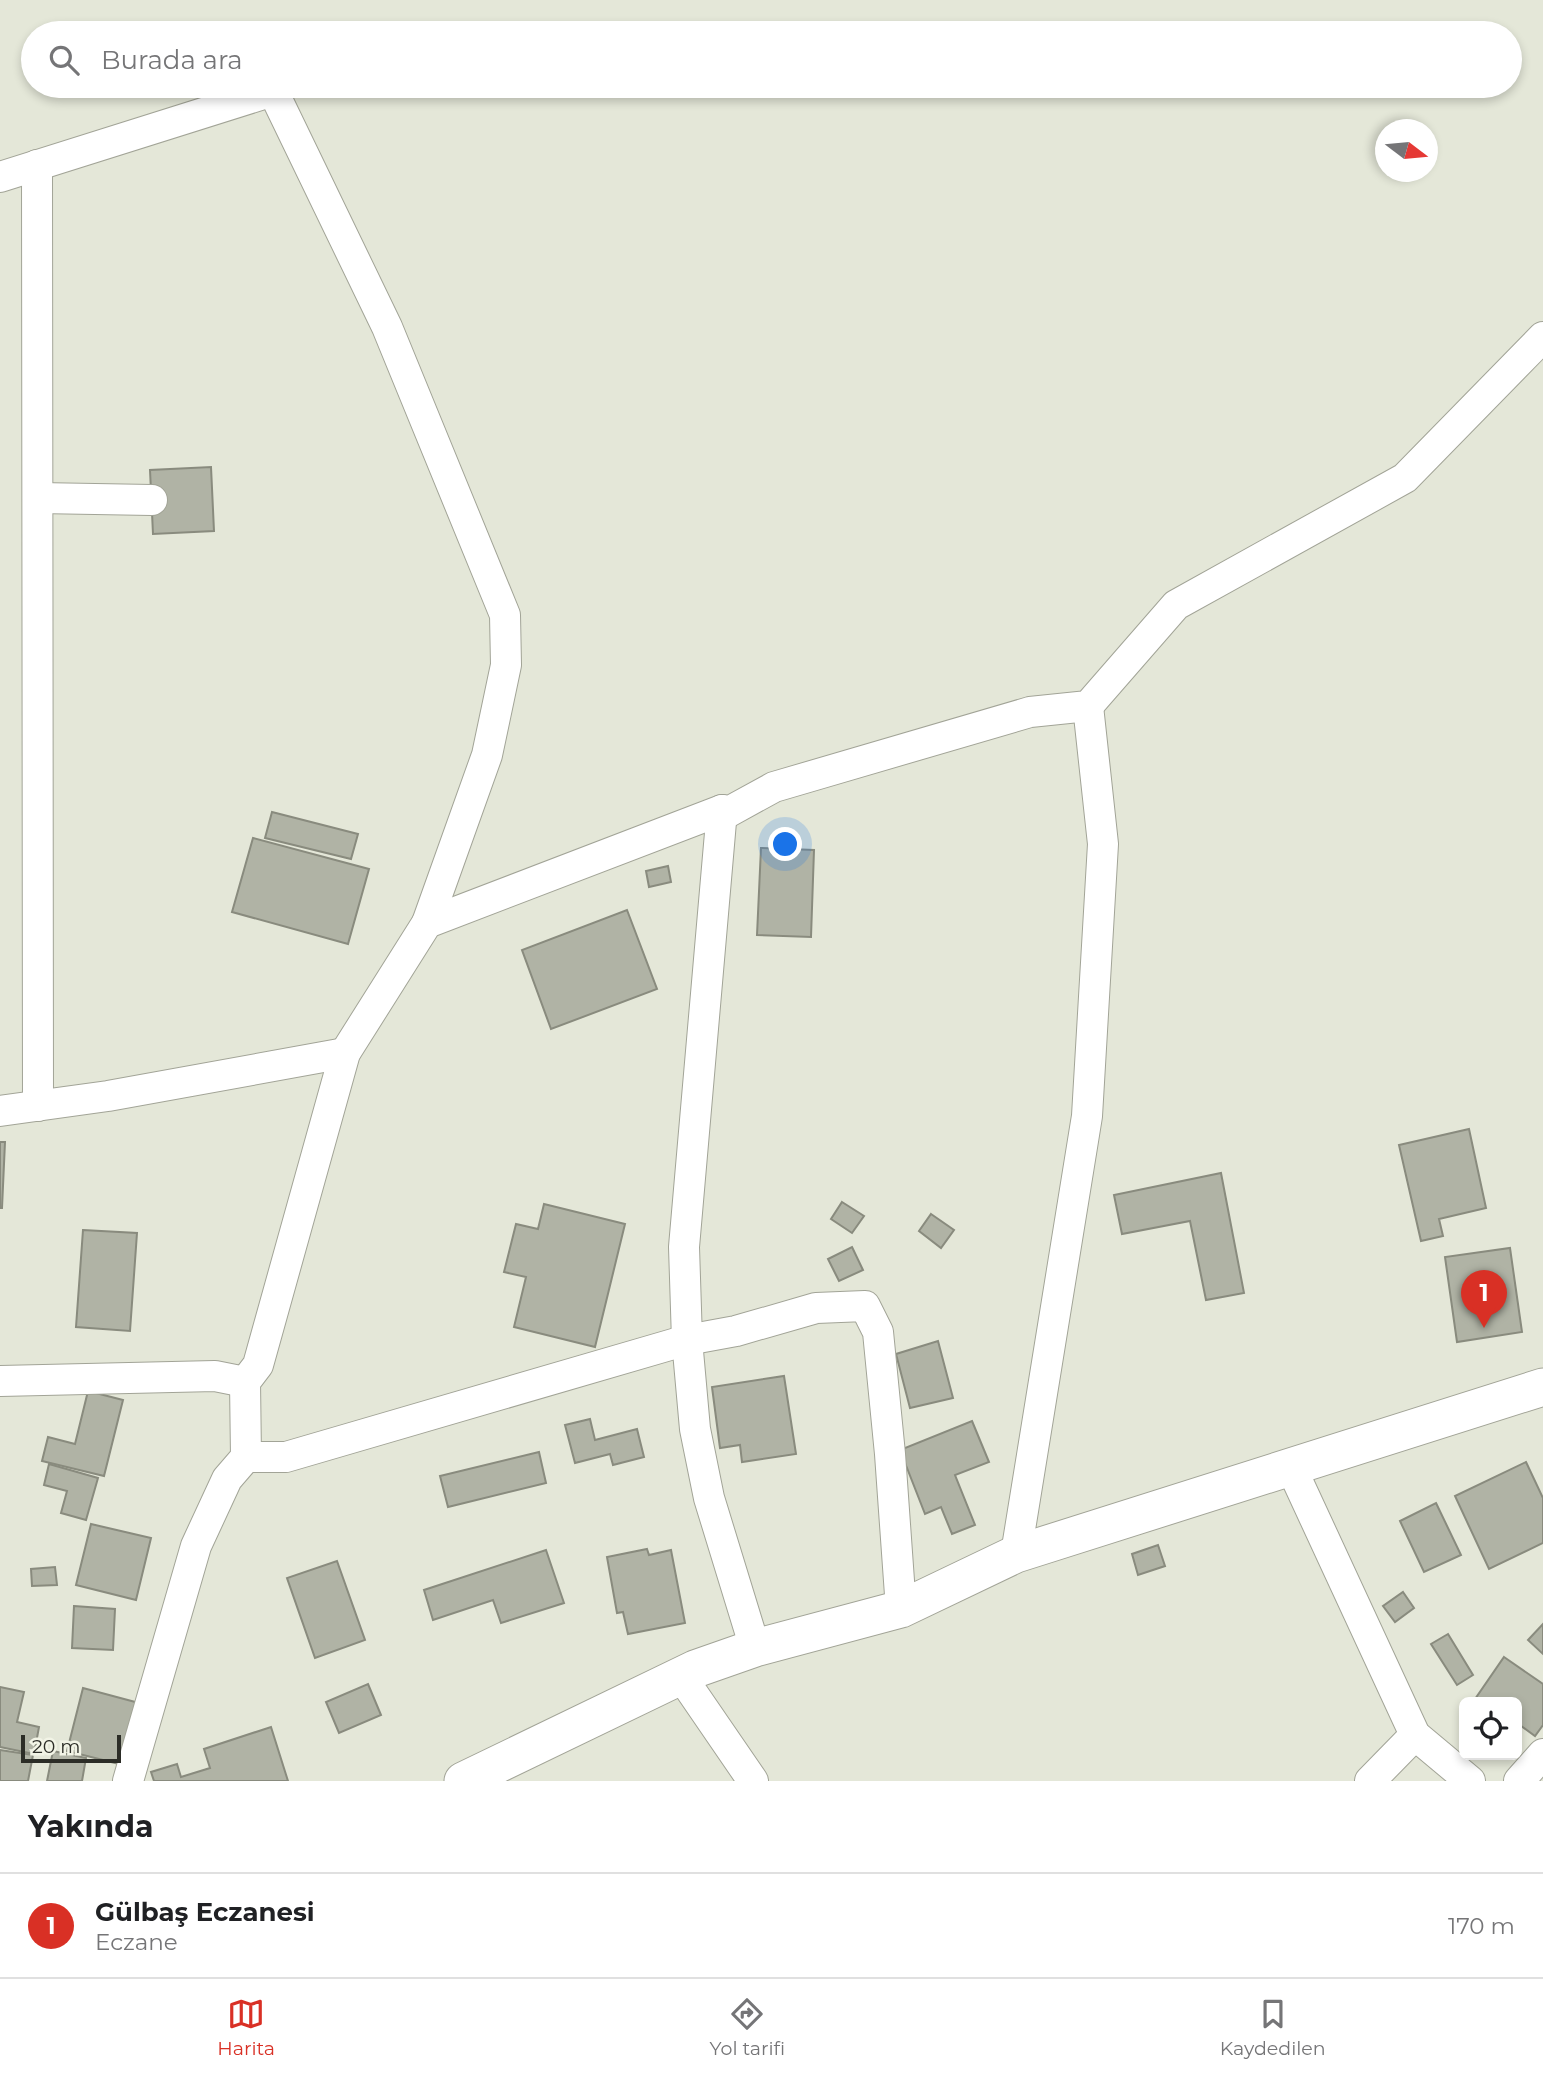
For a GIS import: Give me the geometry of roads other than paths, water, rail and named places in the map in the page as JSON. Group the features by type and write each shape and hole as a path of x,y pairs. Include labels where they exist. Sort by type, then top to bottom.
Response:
{"street":[{"path":"0,177 248,98"},
{"path":"128,1781 196,1546 227,1479 246,1457 245,1381 258,1365 345,1053 427,923 488,755 506,665 505,615 387,327 277,98"},
{"path":"37,165 38,1106"},
{"path":"722,810 723,815 774,787 1030,712 1087,706 1176,605 1405,478 1543,337"},
{"path":"38,498 152,499"},
{"path":"1016,1554 1087,1115 1103,844 1087,706"},
{"path":"427,923 722,810"},
{"path":"722,810 684,1247 687,1340 695,1429 709,1499 755,1648"},
{"path":"0,1111 108,1096 345,1053"},
{"path":"246,1457 286,1457 687,1340 736,1331 816,1308 864,1306 878,1332 901,1609"},
{"path":"0,1381 215,1376 245,1381"},
{"path":"463,1781 681,1676 755,1648 901,1609 1016,1554 1543,1387"},
{"path":"1292,1467 1415,1735 1470,1781"},
{"path":"681,1676 753,1781"},
{"path":"1370,1781 1415,1735"},
{"path":"1520,1781 1543,1754"}],"place":[{"name":"Gülbaş Eczanesi","path":"1484,1328"}]}
